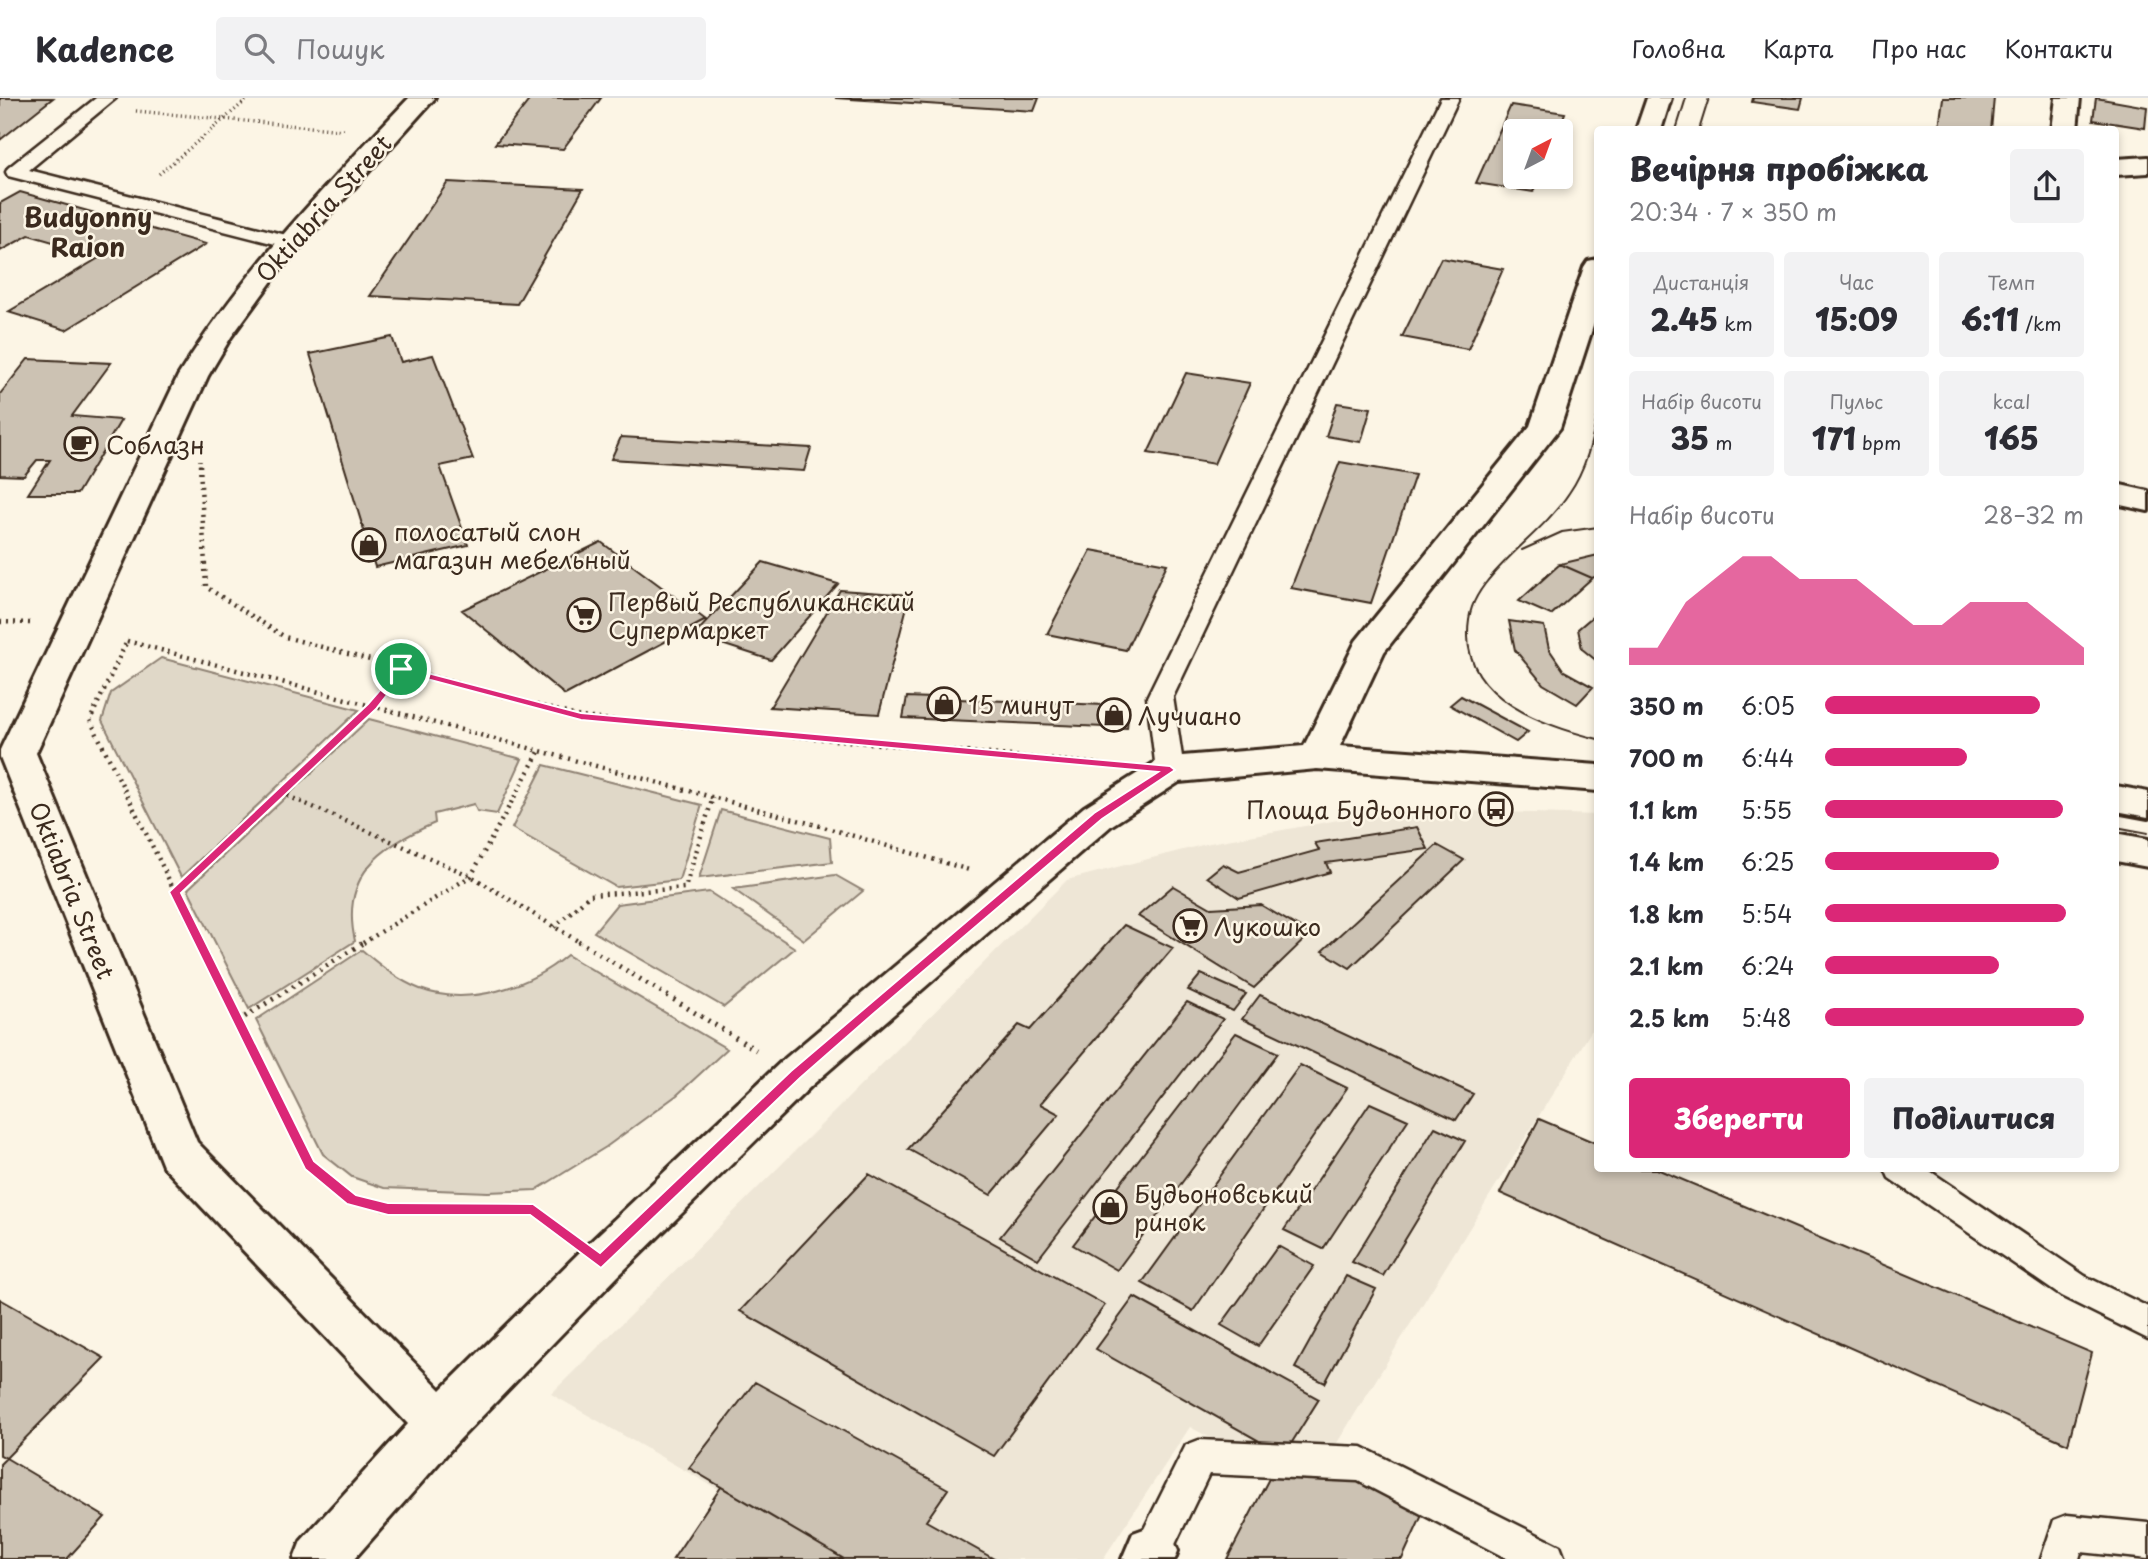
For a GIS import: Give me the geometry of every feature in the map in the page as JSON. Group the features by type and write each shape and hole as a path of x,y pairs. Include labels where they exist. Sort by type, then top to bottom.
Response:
{"main road":[{"name":"Oktiabria Street","path":"423,98 287,240 215,337 193,376 8,753 179,1153 442,1424"},
{"path":"1649,126 1659,98"},
{"path":"2064,126 2068,98"},
{"path":"2119,167 2148,165"},
{"path":"1317,757 1368,649 1545,428 1594,279"},
{"path":"2119,495 2148,501"},
{"path":"320,1559 442,1424 601,1262 796,1074 1098,816 1170,770 1317,757 1594,778"},
{"path":"2119,800 2148,805"},
{"path":"2119,848 2148,853"}],"lane":[{"path":"1170,770 1160,698 1450,98"},
{"path":"8,172 101,103"},
{"path":"8,172 287,240"},
{"path":"1905,1172 2073,1286 2148,1324"},
{"path":"1150,1555 1199,1457 1362,1464 1546,1559"},
{"path":"2060,1559 2067,1533 2148,1541"}],"path":[{"path":"128,201 248,98"},
{"path":"101,103 224,119 389,134"},
{"path":"200,459 206,587 285,637 581,717 1170,770"},
{"path":"601,1262 533,1209 388,1209 352,1200 309,1165 90,720 127,641 875,839 1014,885"},
{"path":"175,892 372,706 401,669"},
{"path":"238,1021 471,876 540,750"},
{"path":"281,793 471,876 796,1074"},
{"path":"554,928 590,895 685,888 713,797"}],"shaded area":[{"path":"161,658 359,710 181,877 102,721 111,693"},
{"path":"369,719 522,759 497,814 477,811 474,804 434,814 435,823 397,842 382,853 359,881 353,898 355,941 249,1009 188,889"},
{"path":"544,765 702,805 679,880 616,887 512,828"},
{"name":"Будьоновський ринок","path":"1399,809 1594,815 1594,1026 1308,1490 1190,1427 1103,1559 840,1559 551,1394 1067,880 1210,843"},
{"path":"721,810 830,838 832,862 699,878"},
{"path":"835,875 863,891 804,940 733,889"},
{"path":"709,892 795,948 724,1007 594,932 617,904"},
{"path":"362,950 389,972 420,989 458,996 478,995 517,985 567,955 727,1049 677,1095 606,1147 536,1190 488,1192 384,1188 352,1177 323,1154 256,1020"}],"building":[{"path":"0,98 53,98 0,140"},
{"path":"531,98 601,98 563,149 495,144"},
{"path":"835,98 1039,98 1034,111"},
{"path":"1753,98 1803,98 1800,109 1752,102"},
{"path":"1943,98 1994,98 1991,126 1939,126"},
{"path":"2096,98 2147,107 2145,128 2093,120"},
{"path":"1511,105 1565,113 1563,119 1505,119"},
{"path":"1503,123 1503,187 1476,183"},
{"path":"448,182 583,189 517,304 370,296"},
{"path":"20,192 206,244 66,330 8,312 102,256 29,235 0,251 0,203"},
{"path":"1441,258 1503,269 1468,349 1402,337"},
{"path":"392,337 401,362 433,355 473,459 440,466 468,545 375,567 310,354"},
{"path":"28,359 111,363 72,416 121,420 77,494 28,494 50,460 37,460 24,476 0,475 0,394"},
{"path":"1186,373 1250,383 1214,464 1148,453"},
{"path":"1337,403 1371,408 1361,442 1326,436"},
{"path":"621,437 811,448 804,471 611,459"},
{"path":"1340,462 1415,475 1371,603 1291,588"},
{"name":"Первый Республиканский Супермаркет","path":"601,542 706,620 565,695 462,610"},
{"path":"1091,550 1167,564 1126,650 1047,634"},
{"path":"1594,556 1594,577 1592,578 1560,564"},
{"path":"763,562 838,584 771,660 694,635"},
{"path":"1560,564 1592,578 1551,615 1519,601"},
{"path":"840,590 910,595 879,714 770,707"},
{"path":"1594,615 1594,659 1582,649 1578,629"},
{"path":"1509,621 1544,626 1549,649 1564,671 1593,687 1577,704 1543,684 1515,650"},
{"path":"1461,696 1528,732 1516,742 1450,705"},
{"path":"907,697 1129,706 1127,728 903,718"},
{"path":"1417,827 1428,849 1326,863 1330,872 1239,898 1207,877 1223,864 1239,872 1319,850 1315,843"},
{"path":"1437,845 1464,860 1350,968 1322,951"},
{"path":"1173,886 1211,908 1261,905 1310,934 1254,988 1138,916"},
{"path":"1124,925 1173,948 1040,1104 1059,1114 991,1195 908,1149 1019,1025 1030,1030"},
{"path":"1201,974 1246,994 1233,1011 1188,990"},
{"path":"1260,995 1473,1094 1456,1120 1242,1019"},
{"path":"1187,1002 1223,1019 1038,1259 1000,1237"},
{"path":"1236,1033 1278,1053 1117,1270 1073,1245"},
{"path":"1300,1065 1347,1088 1193,1311 1142,1283"},
{"path":"1370,1103 1408,1120 1323,1249 1284,1230"},
{"path":"1539,1119 1594,1142 1594,1172 1664,1172 2092,1353 2068,1444 1500,1193"},
{"path":"1435,1127 1465,1141 1383,1276 1352,1262"},
{"path":"869,1174 1105,1305 994,1456 740,1311"},
{"path":"1278,1246 1314,1266 1258,1346 1221,1325"},
{"path":"1346,1276 1376,1289 1325,1383 1295,1368"},
{"path":"1134,1297 1319,1399 1284,1455 1096,1349"},
{"path":"0,1299 104,1358 6,1458 0,1455"},
{"path":"755,1382 948,1489 926,1521 994,1559 844,1559 689,1468"},
{"path":"1286,1446 1423,1513 1402,1559 1227,1559"},
{"path":"6,1458 105,1517 67,1559 0,1559 0,1464"},
{"path":"721,1487 844,1559 673,1559"}],"tram line":[{"path":"1677,126 1686,98"},
{"path":"1700,126 1709,98"},
{"path":"1594,430 1588,454 1575,484 1560,506 1485,584 1472,607 1468,633 1471,656 1480,676 1494,692 1533,717 1594,738"},
{"path":"1522,550 1562,532 1594,528"},
{"path":"2119,813 2148,818"},
{"path":"2119,828 2148,833"}],"place":[{"name":"Соблазн","path":"81,444"},
{"name":"полосатый слон магазин мебельный","path":"369,545"},
{"name":"Первый Республиканский Супермаркет","path":"584,615"},
{"name":"15 минут","path":"944,704"},
{"name":"Лучиано","path":"1114,715"},
{"name":"Площа Будьонного","path":"1496,809"},
{"name":"Лукошко","path":"1190,926"},
{"name":"Будьоновський ринок","path":"1110,1207"}],"district":[{"name":"Budyonny Raion","path":"88,231"}],"route":[{"path":"401,669 581,717 1170,770 1098,816 1014,885 796,1074 601,1262 533,1209 388,1209 352,1200 309,1165 175,892 372,706 401,669"}]}
